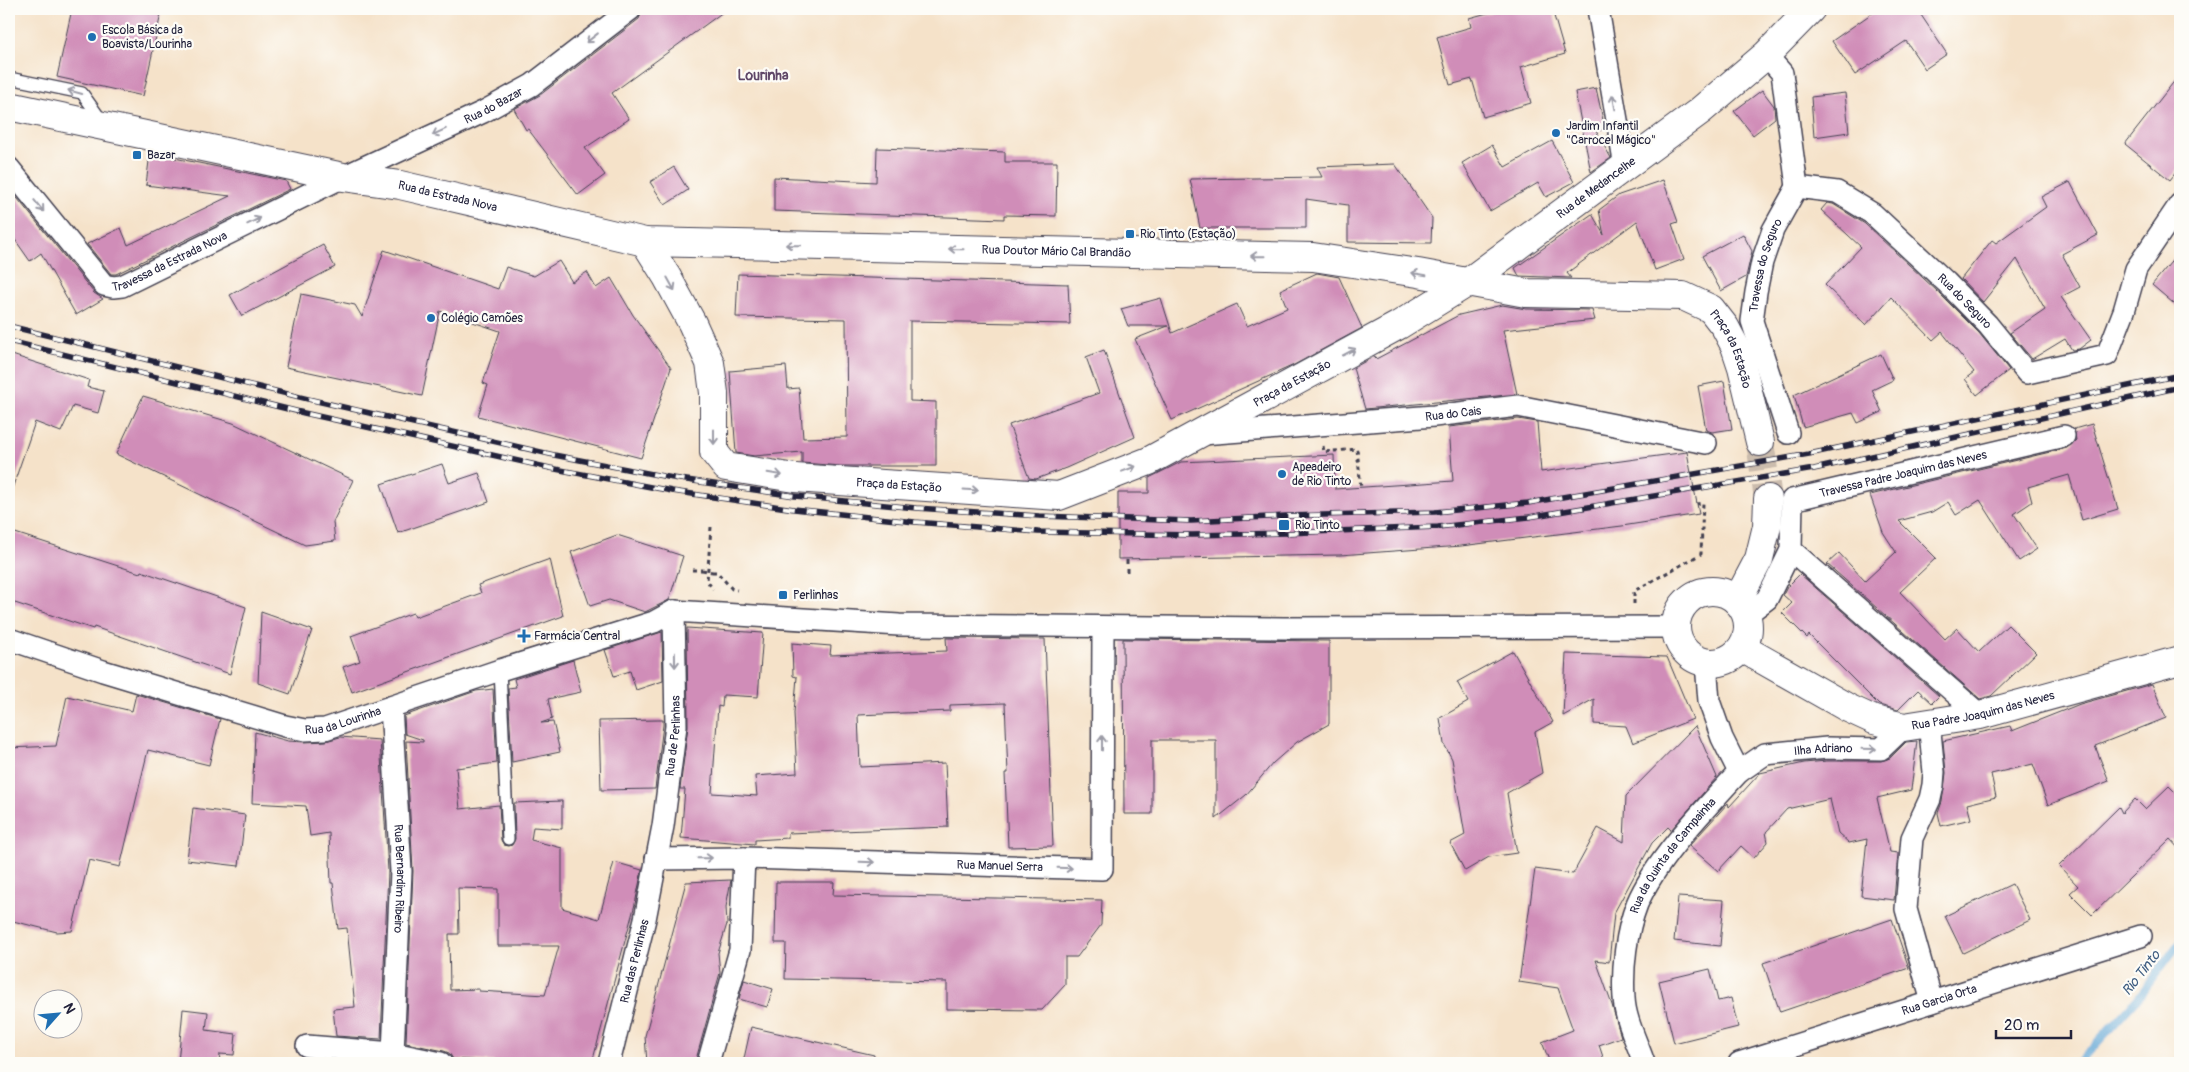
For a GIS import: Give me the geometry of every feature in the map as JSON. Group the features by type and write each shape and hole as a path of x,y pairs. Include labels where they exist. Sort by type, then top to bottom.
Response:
{"street":[{"name":"Rua do Bazar","path":"343,177 483,112 532,85 631,9"},
{"path":"1598,9 1625,167"},
{"name":"Rua de Medancelhe","path":"1467,283 1700,111 1766,55 1812,9"},
{"path":"1766,55 1782,73 1797,186"},
{"name":"Rua da Estrada Nova","path":"9,106 343,177 400,186 645,242"},
{"name":"Travessa da Estrada Nova","path":"9,168 104,285 113,287 122,286 343,177"},
{"name":"Rua do Seguro","path":"1797,186 1837,192 1872,214 1946,282 1988,325 2027,373 2107,355 2124,311 2136,268 2180,204"},
{"name":"Travessa do Seguro","path":"1788,433 1752,321 1756,292 1773,230 1797,186"},
{"name":"Rua Doutor Mário Cal Brandão","path":"645,242 1313,257 1467,283"},
{"name":"Praça da Estação","path":"645,242 692,323 710,363 714,393 714,452 726,467 795,478 1060,496 1149,461 1399,325 1467,283 1526,293 1682,296 1711,309 1725,327 1735,346 1760,442"},
{"name":"Rua do Cais","path":"1199,434 1434,416 1518,406 1706,443"},
{"name":"Travessa Padre Joaquim das Neves","path":"1742,608 1767,598 1791,550 1792,500 2064,436"},
{"path":"1742,608 1759,559 1767,526 1768,499"},
{"path":"1791,550 1980,715"},
{"path":"1704,591 1715,591 1727,594 1742,608 1748,632 1742,648 1732,657 1720,662 1706,663 1694,658 1684,650 1678,639 1676,627 1678,615 1683,604 1692,596 1704,591"},
{"path":"674,611 899,624 1103,627 1676,627"},
{"name":"Rua da Lourinha","path":"9,639 113,674 284,726 305,730 325,729 500,670 654,622 674,611"},
{"name":"Rua de Perlinhas","path":"656,859 676,726 674,611"},
{"name":"Rua Manuel Serra","path":"656,859 744,858 1102,869 1103,627"},
{"name":"Rua Padre Joaquim das Neves","path":"1742,648 1848,708 1874,720 1917,724 1980,715 2180,660"},
{"path":"1706,663 1709,702 1722,738 1739,772"},
{"name":"Rua Bernardim Ribeiro","path":"391,707 401,871 393,1053"},
{"path":"1917,724 1934,772 1930,799 1912,838 1906,909 1932,1002"},
{"name":"Ilha Adriano","path":"1739,772 1765,754 1827,748 1881,749 1917,724"},
{"name":"Rua da Quinta da Campainha","path":"1644,1063 1624,1000 1625,966 1629,933 1637,905 1650,880 1700,814 1739,772"},
{"path":"708,1063 740,950 744,858"},
{"name":"Rua das Perlinhas","path":"610,1063 645,919 656,859"},
{"name":"Rua Garcia Orta","path":"1739,1063 2141,936"},
{"path":"307,1046 393,1053 441,1063"}],"lane":[{"path":"9,78 82,93 106,127"},
{"path":"500,670 508,839"}],"path":[{"path":"1321,425 1324,452 1357,449 1361,488"},
{"path":"1636,627 1634,590 1701,554 1702,503 1697,504"},
{"path":"711,527 708,580 716,593"},
{"path":"1127,559 1127,572"},
{"path":"692,570 717,572 732,589 741,590"}],"building":[{"path":"72,9 162,9 143,96 57,77"},
{"path":"643,9 727,9 612,93 629,119 585,148 605,175 578,195 528,129 526,130 514,109 540,95 639,19"},
{"path":"1502,9 1552,9 1565,54 1521,67 1531,103 1483,117 1472,79 1450,85 1437,37 1471,27 1469,18"},
{"path":"1878,9 1917,9 1947,54 1925,69 1906,41 1855,75 1832,41"},
{"path":"2180,74 2180,167 2170,180 2125,144"},
{"path":"1596,88 1605,129 1596,131 1611,158 1591,172 1575,92"},
{"path":"1762,90 1774,106 1775,118 1753,135 1734,111"},
{"path":"1845,93 1849,132 1814,137 1811,97"},
{"path":"1552,141 1574,182 1546,197 1538,183 1490,211 1462,163 1492,145 1505,167"},
{"path":"877,148 1005,152 1005,162 1057,162 1056,216 1004,215 1004,219 774,211 774,177 876,182"},
{"path":"150,153 286,181 290,189 116,274 111,274 87,244 121,228 128,245 230,196 146,185"},
{"path":"1395,164 1432,218 1431,243 1348,242 1348,205 1306,199 1306,228 1200,228 1190,179 1322,177 1317,167"},
{"path":"674,167 688,190 665,205 650,182"},
{"path":"1663,180 1678,222 1672,224 1684,259 1655,270 1637,221 1567,273 1571,278 1519,276 1515,268 1592,214 1604,235 1599,210 1619,195"},
{"path":"2070,182 2098,235 2062,254 2080,287 2061,297 2091,340 2079,349 2072,350 2065,339 2032,359 2010,333 2045,309 2017,259 1983,302 1961,279 1992,240 1996,243 2046,207 2041,197"},
{"path":"9,188 94,293 103,299 76,315 41,253 30,261 9,231"},
{"path":"1827,203 1833,204 1865,224 1979,333 2009,370 1977,395 1965,379 1974,372 1942,332 1933,340 1891,297 1866,325 1825,285 1861,247 1821,210"},
{"path":"1743,234 1752,251 1746,277 1721,291 1702,256"},
{"path":"323,245 335,267 242,316 230,295"},
{"path":"384,250 498,289 506,267 534,276 559,261 572,282 587,272 596,288 611,278 633,315 671,368 641,458 478,416 488,385 483,383 500,331 440,311 422,396 286,367 301,294 355,305 362,317"},
{"path":"2180,251 2180,309 2152,285"},
{"path":"1317,273 1339,277 1362,328 1294,365 1172,420 1135,339 1168,326 1128,326 1121,309 1161,298 1172,333 1237,304 1247,326 1287,308 1280,290"},
{"path":"738,274 1068,284 1070,324 910,321 910,401 936,402 936,466 841,466 802,463 802,452 754,456 736,453 730,371 786,366 788,389 799,388 803,438 847,437 846,319 736,317"},
{"path":"1502,305 1526,309 1592,310 1595,320 1503,330 1517,394 1365,409 1353,368 1375,356 1376,359 1459,315"},
{"path":"1104,350 1135,437 1066,468 1036,479 1029,478 1009,425 1099,393 1086,357"},
{"path":"9,354 89,380 87,387 104,391 98,413 73,406 61,432 35,422 12,489 9,488"},
{"path":"1881,354 1893,380 1872,390 1882,412 1858,423 1853,413 1803,427 1794,395"},
{"path":"1724,381 1732,429 1712,432 1706,430 1698,386"},
{"path":"143,396 233,423 353,480 333,522 335,541 305,545 116,454"},
{"path":"1518,419 1537,422 1541,472 1687,452 1699,514 1622,526 1461,546 1340,555 1118,559 1118,493 1149,493 1149,478 1181,462 1334,455 1335,489 1453,481 1449,427"},
{"path":"2092,424 2118,509 2082,520 2069,475 2028,487 2032,502 2014,514 2037,549 2019,561 1980,500 1956,515 1948,502 1932,512 1899,521 1936,558 1900,592 1945,639 1957,628 1979,652 2008,625 2036,653 1991,696 1980,699 1827,564 1839,553 1865,581 1896,552 1883,532 1870,495 2067,448 2076,440 2074,429"},
{"path":"442,464 449,483 479,473 489,502 398,533 381,484"},
{"path":"9,531 140,573 141,571 246,607 230,674 94,627 93,629 9,601"},
{"path":"617,535 683,556 669,600 645,612 609,600 590,606 571,552"},
{"path":"550,559 563,616 352,692 343,667 360,661 351,636 413,613 415,617 481,593 478,585"},
{"path":"1800,574 1939,696 1932,703 1918,690 1898,710 1879,705 1809,635 1807,638 1782,613 1792,603 1783,595 1787,587"},
{"path":"261,612 312,630 290,694 258,683"},
{"path":"687,628 763,633 758,697 723,695 722,707 718,706 712,793 757,796 755,776 797,773 794,713 797,677 793,676 792,643 831,646 830,655 947,651 946,638 1045,639 1053,846 1008,847 1005,773 1008,773 1005,703 950,705 950,711 858,715 860,767 945,763 948,827 788,833 788,838 755,840 755,844 681,838 685,789 680,789 688,726"},
{"path":"662,632 663,681 636,690 630,671 614,676 605,650"},
{"path":"1123,639 1329,641 1329,724 1297,742 1273,763 1246,795 1216,819 1216,740 1152,740 1152,814 1124,814"},
{"path":"1513,651 1553,722 1535,732 1542,773 1507,793 1517,853 1489,857 1465,871 1450,843 1465,835 1452,759 1444,744 1440,718 1468,702 1457,682"},
{"path":"1566,654 1667,657 1693,719 1633,743 1626,726 1594,724 1594,699 1563,716"},
{"path":"573,660 581,692 548,699 552,719 541,723 553,722 560,752 512,762 508,688 516,687 514,679"},
{"path":"2152,684 2166,718 2095,746 2109,781 2048,805 2033,764 1991,774 1996,797 1967,804 1971,819 1941,826 1938,813 1942,802 1946,773 1943,741 2010,726 2012,731 2080,704"},
{"path":"493,689 497,763 456,768 460,809 499,805 501,840 504,845 509,846 512,845 515,839 514,803 562,801 562,829 533,827 531,840 562,848 562,908 599,919 614,862 642,870 635,904 592,1063 515,1063 453,1059 449,1053 444,1051 406,1043 413,871 406,741 423,742 423,740 405,734 404,716 476,691","holes":["458,888 498,889 498,946 559,946 545,995 479,991 479,989 450,990 449,934 459,934"]},
{"path":"136,694 220,719 209,765 148,750 120,867 89,860 72,931 57,932 9,920 9,748 56,746 67,696 132,711"},
{"path":"663,720 655,789 601,790 599,721"},
{"path":"1695,726 1717,777 1671,830 1668,827 1652,843 1614,913 1609,962 1596,960 1621,1037 1599,1045 1605,1063 1550,1063 1542,1042 1573,1030 1558,988 1519,982 1535,869 1573,874 1598,828 1624,842 1626,796"},
{"path":"255,732 288,741 326,741 340,737 380,740 388,871 381,1039 336,1036 333,1009 355,1007 347,928 338,929 333,883 331,883 329,833 310,836 306,806 252,803"},
{"path":"1917,741 1911,790 1877,798 1890,852 1898,853 1894,900 1861,896 1867,839 1849,843 1838,833 1830,799 1787,809 1766,832 1768,842 1754,858 1741,846 1718,871 1689,846 1728,803 1729,807 1760,773 1804,763 1881,761 1890,758 1906,742"},
{"path":"2169,786 2180,797 2180,850 2170,839 2092,915 2070,893 2078,886 2059,866 2119,807 2122,813 2135,799 2145,809"},
{"path":"193,808 245,815 239,866 187,860"},
{"path":"731,880 726,907 727,924 718,953 720,973 695,1063 647,1063 645,1036 686,882"},
{"path":"776,882 834,882 833,895 1102,900 1101,925 1077,957 1065,957 1065,985 1042,1010 947,1009 947,982 785,979 786,943 775,943"},
{"path":"2012,884 2030,920 1963,953 1945,916"},
{"path":"1678,897 1724,900 1720,946 1674,941"},
{"path":"1892,919 1909,968 1780,1012 1763,963"},
{"path":"1710,969 1718,1001 1731,998 1738,1027 1674,1043 1659,981"},
{"path":"744,980 773,989 767,1007 739,999"},
{"path":"183,1009 208,1012 206,1030 236,1034 234,1055 220,1054 219,1063 178,1063"},
{"path":"751,1027 874,1055 873,1063 743,1063"}],"waterway":[{"name":"Rio Tinto","path":"2079,1063 2138,998 2180,942"}],"tunnel":[{"path":"1760,442 1768,499"}],"railway":[{"path":"9,326 308,399 554,455 673,478 795,496 916,508 1039,516 1191,521 1435,512 1528,503 1809,454 2180,375"},
{"path":"9,341 304,413 550,468 672,491 794,509 915,522 1038,532 1192,535 1286,533 1438,527 1529,517 1814,469 2180,387"}],"place":[{"name":"Escola Básica da Boavista/Lourinha","path":"92,37"},
{"name":"Jardim Infantil \"Carrocel Mágico\"","path":"1556,133"},
{"name":"Bazar","path":"137,155"},
{"name":"Rio Tinto (Estação)","path":"1130,234"},
{"name":"Colégio Camões","path":"431,318"},
{"name":"Apeadeiro de Rio Tinto","path":"1282,474"},
{"name":"Rio Tinto","path":"1284,525"},
{"name":"Perlinhas","path":"783,595"},
{"name":"Farmácia Central","path":"524,636"}],"district":[{"name":"Lourinha","path":"763,75"}]}
